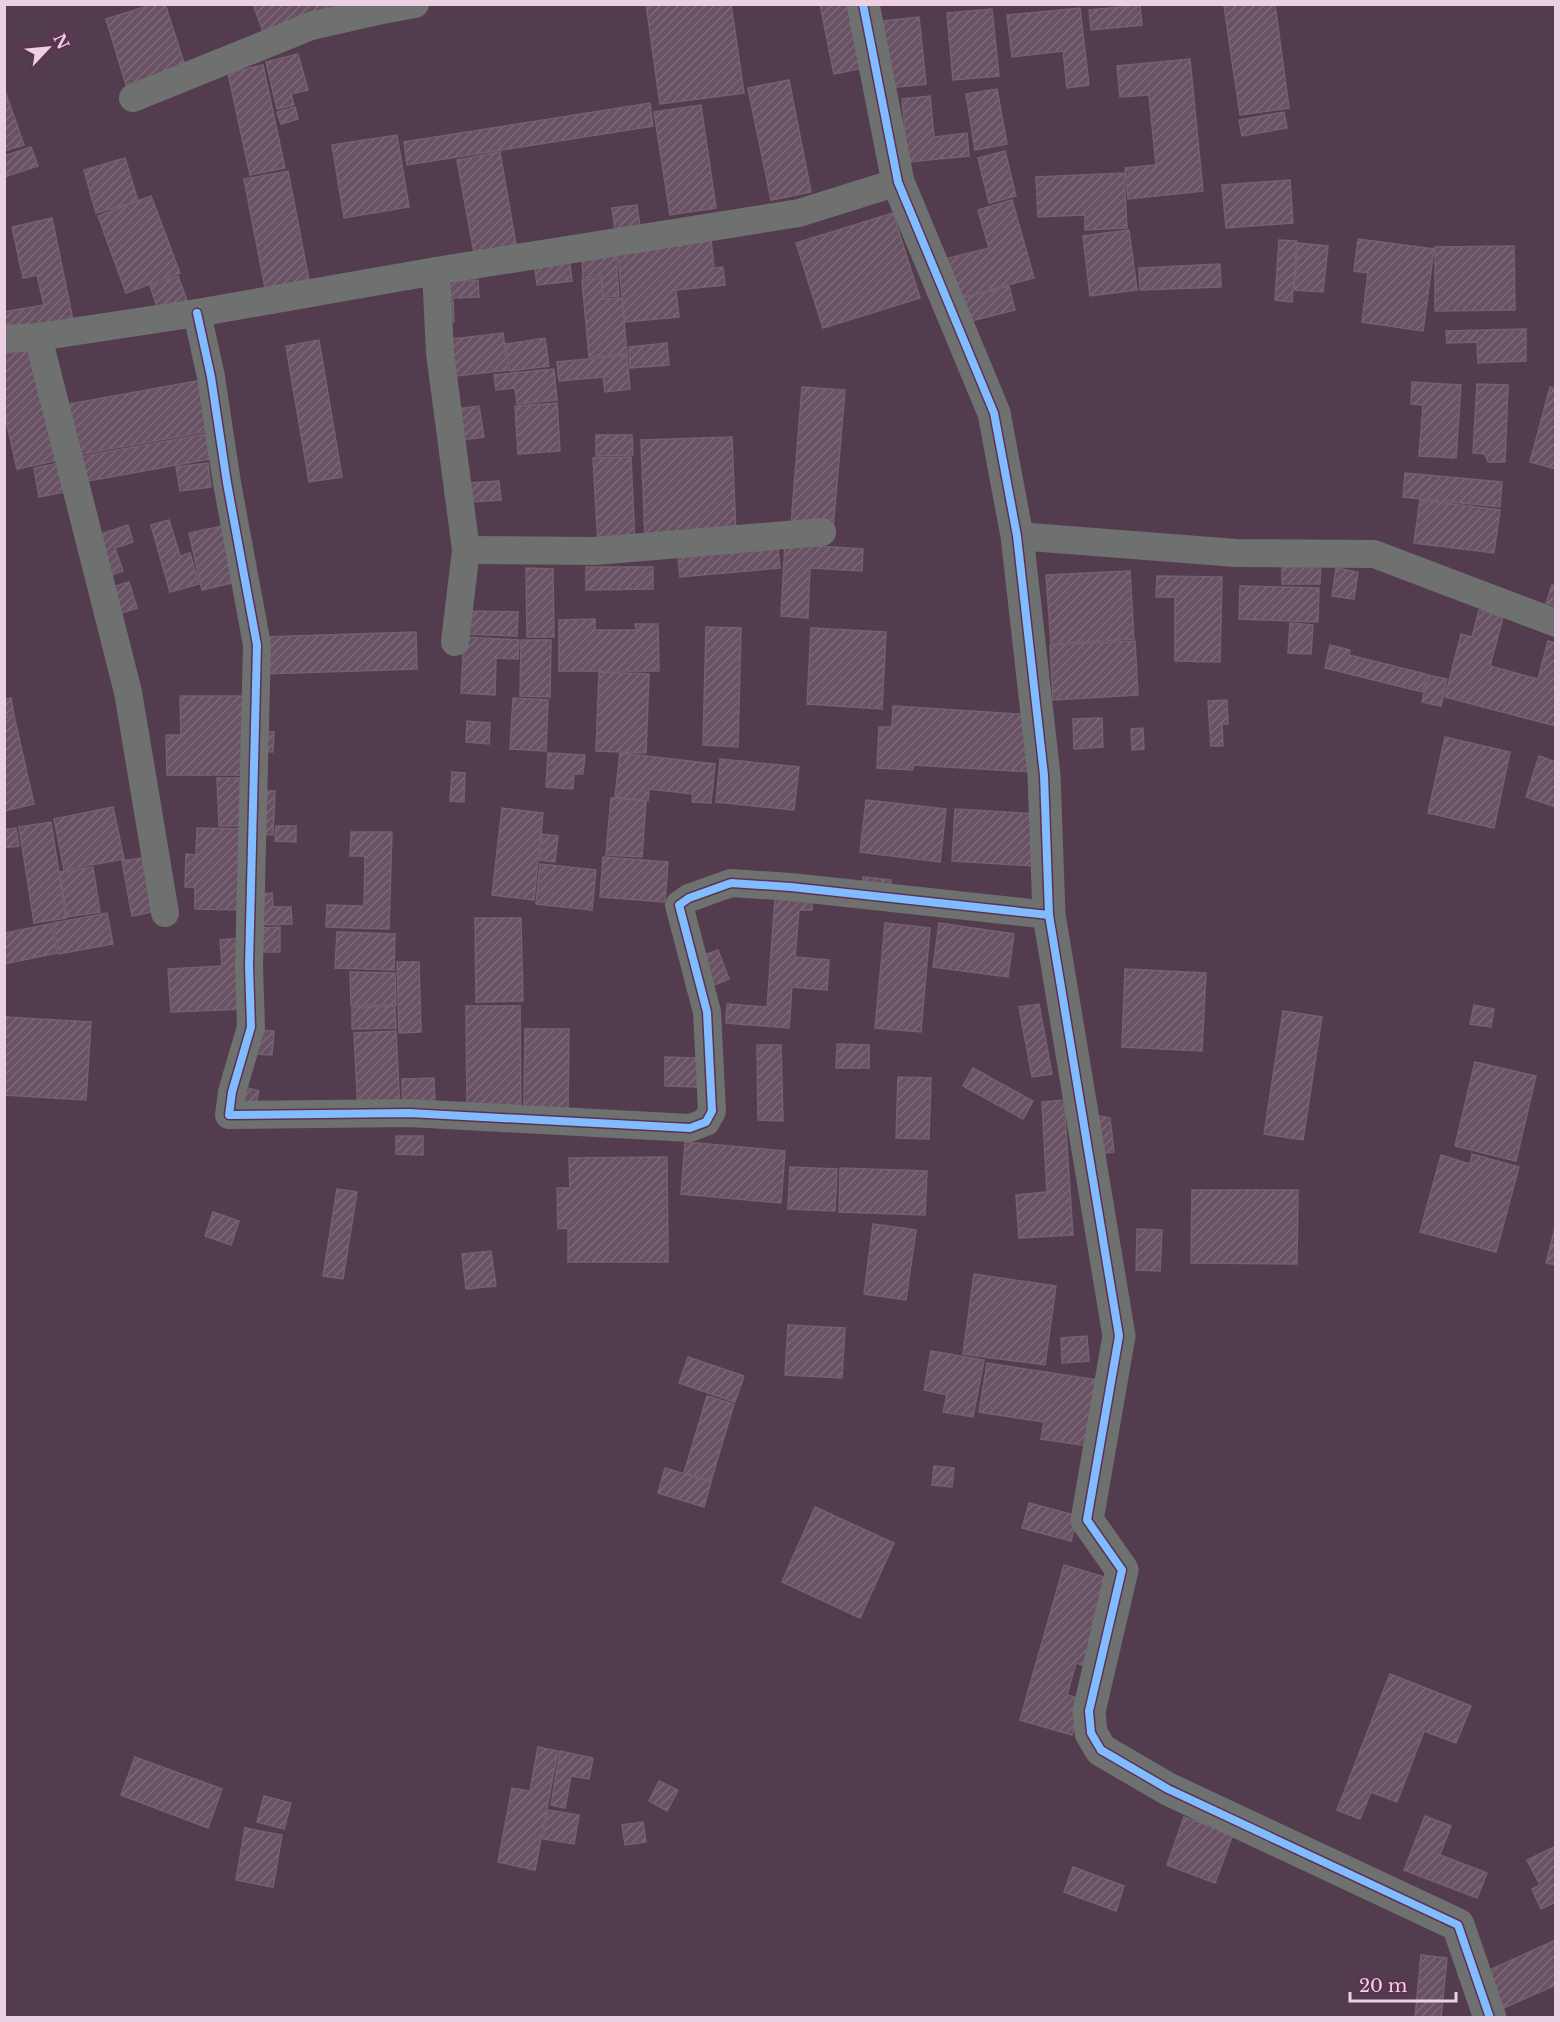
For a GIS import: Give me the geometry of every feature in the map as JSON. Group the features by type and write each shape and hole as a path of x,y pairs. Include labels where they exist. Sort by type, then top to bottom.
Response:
{"street":[{"path":"133,98 311,26 415,4"},
{"path":"863,4 898,182 994,413 1017,536 1044,775 1049,915 1119,1336 1087,1520 1122,1570 1089,1710 1091,1733 1101,1750 1168,1789 1458,1925 1490,2018"},
{"path":"4,339 38,337 197,313 436,271 799,213 898,182"},
{"path":"436,271 440,353 466,550 455,642"},
{"path":"197,313 211,377 256,645 249,955 251,1027 232,1092 229,1115 409,1113 690,1128 706,1122 712,1111 707,1012 679,905 689,898 731,883 791,887 1049,915"},
{"path":"38,337 128,692 165,913"},
{"path":"466,550 595,550 822,532"},
{"path":"1017,536 1236,553 1374,554 1556,623"}],"building":[{"path":"154,4 165,4 185,66 126,85 106,19"},
{"path":"253,4 341,4 343,11 266,40"},
{"path":"646,4 731,4 744,93 660,104"},
{"path":"820,4 850,4 863,68 834,74"},
{"path":"1275,4 1289,108 1240,115 1224,6"},
{"path":"1140,5 1142,25 1091,30 1089,10"},
{"path":"1080,8 1089,85 1067,88 1063,51 1012,57 1007,15"},
{"path":"992,9 999,76 953,80 947,13"},
{"path":"919,17 926,84 889,88 882,21"},
{"path":"298,54 308,90 291,94 294,105 277,109 266,62"},
{"path":"1190,59 1203,191 1128,199 1125,168 1156,165 1149,95 1120,97 1117,66"},
{"path":"263,65 285,168 250,175 228,73"},
{"path":"789,80 811,192 771,200 748,88"},
{"path":"4,88 24,145 4,151"},
{"path":"997,89 1007,144 975,150 966,94"},
{"path":"930,96 934,137 967,133 969,156 908,162 902,99"},
{"path":"650,103 653,126 407,165 404,142"},
{"path":"701,105 716,208 670,215 654,112"},
{"path":"295,107 298,119 281,124 277,112"},
{"path":"1284,112 1287,128 1242,136 1239,120"},
{"path":"397,135 409,207 344,218 332,145"},
{"path":"31,147 38,166 4,177 4,156"},
{"path":"1005,151 1016,196 989,203 978,158"},
{"path":"500,152 516,245 474,253 457,160"},
{"path":"125,158 138,201 96,213 84,170"},
{"path":"288,171 309,280 265,288 244,179"},
{"path":"1124,173 1127,228 1085,230 1085,215 1038,217 1036,177"},
{"path":"1290,180 1293,223 1226,228 1222,185"},
{"path":"151,196 180,273 126,293 98,216"},
{"path":"1012,200 1034,278 952,300 941,260 989,248 978,210"},
{"path":"637,205 640,227 615,230 612,208"},
{"path":"893,213 920,298 823,328 796,243"},
{"path":"52,218 73,320 4,335 4,312 44,305 37,275 23,278 12,227"},
{"path":"1129,230 1137,290 1090,296 1083,236"},
{"path":"711,239 714,268 723,267 725,285 676,290 679,317 625,322 617,249"},
{"path":"1358,239 1434,249 1423,331 1362,322 1368,273 1354,271"},
{"path":"1279,240 1297,241 1292,302 1275,300"},
{"path":"1298,243 1328,246 1323,292 1294,290"},
{"path":"1514,246 1515,310 1435,311 1435,247"},
{"path":"616,256 619,296 603,297 602,276 583,278 582,258"},
{"path":"569,257 572,281 537,285 534,262"},
{"path":"1220,264 1221,287 1140,290 1139,268"},
{"path":"178,276 188,303 159,313 150,286"},
{"path":"601,278 603,299 622,298 627,354 589,357 582,280"},
{"path":"478,280 479,297 453,298 454,322 443,323 440,282"},
{"path":"1009,286 1015,310 963,323 957,300"},
{"path":"1526,329 1526,361 1478,363 1477,342 1447,343 1446,331"},
{"path":"503,333 508,370 448,377 444,340"},
{"path":"545,338 549,366 510,371 506,344"},
{"path":"319,340 342,477 309,482 286,346"},
{"path":"667,343 669,365 630,368 629,347"},
{"path":"38,344 63,459 17,469 4,411 4,351"},
{"path":"627,355 630,389 605,392 603,377 559,381 557,362"},
{"path":"554,369 557,400 517,404 515,388 496,390 494,375"},
{"path":"207,379 216,430 72,456 63,405"},
{"path":"1412,382 1461,385 1456,458 1419,456 1423,405 1411,404"},
{"path":"1477,384 1508,385 1505,462 1488,462 1485,454 1473,453"},
{"path":"802,387 845,390 833,529 791,525"},
{"path":"1550,387 1556,389 1556,469 1530,462"},
{"path":"557,403 560,451 518,454 515,406"},
{"path":"479,406 484,437 461,440 457,409"},
{"path":"205,434 210,459 78,483 73,458"},
{"path":"596,435 632,435 633,455 596,456"},
{"path":"732,437 736,536 645,539 641,440"},
{"path":"631,457 635,544 598,546 593,458"},
{"path":"59,463 65,492 39,497 34,468"},
{"path":"208,463 211,487 180,491 176,467"},
{"path":"1405,473 1502,482 1500,507 1403,497"},
{"path":"499,481 501,500 472,502 470,483"},
{"path":"1420,500 1500,510 1494,553 1414,543"},
{"path":"169,520 180,556 190,553 199,584 170,592 151,525"},
{"path":"128,525 133,542 115,548 123,571 105,577 92,537"},
{"path":"223,526 236,582 202,590 189,533"},
{"path":"785,544 863,549 862,571 810,568 808,618 781,616"},
{"path":"778,549 780,568 680,577 678,558"},
{"path":"1282,559 1321,560 1320,584 1282,584"},
{"path":"586,567 653,567 653,589 586,590"},
{"path":"526,568 553,569 554,637 527,637"},
{"path":"1336,568 1358,572 1354,599 1332,596"},
{"path":"1130,571 1134,639 1051,644 1046,575"},
{"path":"1157,576 1222,577 1220,662 1175,661 1175,597 1156,597"},
{"path":"129,582 137,608 112,616 104,590"},
{"path":"1552,585 1556,587 1556,606 1546,603"},
{"path":"1240,586 1319,588 1318,622 1239,619"},
{"path":"1479,610 1503,617 1490,666 1538,679 1548,641 1556,643 1556,726 1445,697 1461,634 1472,637"},
{"path":"465,611 518,612 517,636 465,634"},
{"path":"595,619 595,630 637,630 635,624 658,624 659,671 559,671 559,620"},
{"path":"1290,623 1313,625 1311,654 1288,653"},
{"path":"706,627 741,628 738,747 703,745"},
{"path":"811,628 886,632 882,709 807,704"},
{"path":"416,632 417,669 263,674 262,637"},
{"path":"464,637 519,640 518,659 496,658 495,695 461,693"},
{"path":"521,640 551,640 550,697 520,696"},
{"path":"1135,641 1138,695 1053,700 1050,645"},
{"path":"1330,645 1350,650 1349,655 1426,674 1423,692 1325,668"},
{"path":"599,672 649,674 646,753 596,751"},
{"path":"1428,675 1447,679 1441,706 1422,702"},
{"path":"180,696 247,696 247,775 167,775 166,735 181,735"},
{"path":"11,698 14,715 4,717 4,700"},
{"path":"513,698 548,700 546,751 510,749"},
{"path":"1227,700 1228,724 1222,724 1223,746 1211,746 1208,701"},
{"path":"893,706 1035,715 1033,772 913,765 913,770 877,768 879,727 892,727"},
{"path":"14,716 34,804 4,811 4,718"},
{"path":"1102,718 1103,747 1074,749 1073,719"},
{"path":"467,721 490,723 489,744 466,742"},
{"path":"1143,728 1144,749 1132,750 1131,729"},
{"path":"262,731 274,732 273,752 261,751"},
{"path":"1445,737 1510,752 1494,828 1428,813"},
{"path":"548,753 585,755 583,774 574,774 573,789 546,787"},
{"path":"620,753 715,764 711,803 692,802 693,794 649,789 648,801 615,797"},
{"path":"1539,756 1556,762 1556,807 1526,797"},
{"path":"720,759 799,767 794,810 716,802"},
{"path":"452,772 465,773 464,802 450,801"},
{"path":"217,778 245,778 247,826 219,826"},
{"path":"258,791 275,791 273,835 256,834"},
{"path":"611,798 646,801 642,857 606,855"},
{"path":"866,800 946,809 940,862 860,852"},
{"path":"113,807 124,859 64,870 54,819"},
{"path":"502,808 543,813 534,900 492,895"},
{"path":"955,809 1038,814 1035,866 952,861"},
{"path":"51,822 66,918 34,923 19,827"},
{"path":"276,826 296,826 296,842 275,841"},
{"path":"16,828 19,846 4,848 4,830"},
{"path":"197,828 246,829 245,910 195,909 195,887 185,887 186,854 196,855"},
{"path":"351,832 392,832 389,929 326,927 327,905 364,906 365,856 350,856"},
{"path":"542,834 558,836 555,862 540,860"},
{"path":"603,857 668,862 665,902 600,897"},
{"path":"142,858 152,912 132,916 122,861"},
{"path":"540,864 596,870 592,910 536,904"},
{"path":"93,867 100,912 67,917 60,872"},
{"path":"863,877 891,880 890,895 861,892"},
{"path":"272,893 273,907 291,907 292,924 254,925 253,894"},
{"path":"775,899 812,902 812,910 799,910 795,957 829,960 827,990 792,987 789,1028 726,1023 727,1004 767,1007"},
{"path":"107,913 113,944 59,954 53,923"},
{"path":"475,918 521,918 523,1001 476,1002"},
{"path":"885,923 930,928 921,1032 875,1028"},
{"path":"939,923 1014,934 1008,977 933,967"},
{"path":"51,924 57,953 4,964 4,933"},
{"path":"280,927 280,952 254,952 254,928"},
{"path":"337,932 395,934 394,970 335,968"},
{"path":"240,938 247,1009 171,1012 168,969 222,966 220,940"},
{"path":"718,950 729,979 707,988 696,958"},
{"path":"397,962 419,962 421,1032 399,1033"},
{"path":"1125,969 1206,973 1202,1051 1122,1047"},
{"path":"350,972 395,973 396,1005 351,1005"},
{"path":"1039,1004 1052,1074 1032,1077 1019,1007"},
{"path":"1474,1005 1494,1009 1491,1027 1470,1024"},
{"path":"395,1006 396,1028 352,1029 352,1007"},
{"path":"466,1006 520,1006 521,1108 467,1108"},
{"path":"1283,1011 1322,1017 1303,1140 1264,1134"},
{"path":"6,1017 91,1022 86,1100 4,1095"},
{"path":"525,1029 569,1029 568,1110 524,1109"},
{"path":"254,1030 274,1031 272,1055 252,1054"},
{"path":"396,1031 400,1111 358,1113 354,1033"},
{"path":"837,1044 869,1045 869,1068 836,1068"},
{"path":"757,1045 781,1045 783,1121 758,1120"},
{"path":"665,1057 698,1058 698,1087 665,1086"},
{"path":"1475,1062 1536,1076 1516,1161 1455,1146"},
{"path":"973,1068 1033,1101 1023,1119 963,1086"},
{"path":"898,1077 931,1078 929,1139 896,1138"},
{"path":"434,1078 435,1110 403,1112 402,1079"},
{"path":"241,1086 259,1091 254,1112 236,1108"},
{"path":"1064,1100 1073,1235 1019,1238 1016,1195 1047,1192 1042,1102"},
{"path":"1091,1114 1110,1118 1114,1152 1096,1155"},
{"path":"396,1136 423,1136 423,1155 396,1154"},
{"path":"685,1142 785,1151 781,1203 681,1194"},
{"path":"1472,1154 1519,1167 1496,1252 1420,1232 1441,1155 1470,1164"},
{"path":"667,1157 668,1262 568,1262 568,1228 558,1229 557,1188 570,1188 569,1158"},
{"path":"790,1167 837,1169 835,1211 788,1209"},
{"path":"840,1168 927,1171 925,1215 839,1212"},
{"path":"337,1189 357,1192 343,1279 323,1276"},
{"path":"1192,1190 1298,1190 1297,1264 1191,1263"},
{"path":"213,1212 239,1221 231,1245 205,1236"},
{"path":"873,1224 916,1230 906,1300 864,1294"},
{"path":"1556,1224 1556,1265 1546,1263"},
{"path":"1137,1229 1162,1230 1160,1271 1136,1270"},
{"path":"491,1251 496,1286 466,1289 462,1254"},
{"path":"974,1274 1056,1286 1045,1365 963,1354"},
{"path":"788,1325 845,1328 842,1378 785,1375"},
{"path":"1087,1336 1089,1361 1062,1363 1061,1338"},
{"path":"931,1351 984,1360 973,1417 943,1412 947,1395 924,1390"},
{"path":"688,1357 744,1376 735,1402 679,1383"},
{"path":"987,1363 1097,1380 1087,1446 1041,1439 1044,1422 979,1412"},
{"path":"707,1396 734,1404 711,1481 684,1473"},
{"path":"934,1466 954,1468 952,1487 932,1485"},
{"path":"665,1468 711,1482 704,1507 658,1493"},
{"path":"1029,1503 1078,1516 1071,1541 1022,1528"},
{"path":"815,1507 894,1543 860,1618 782,1582"},
{"path":"1064,1565 1114,1580 1097,1604 1092,1623 1100,1626 1088,1667 1076,1663 1067,1695 1082,1699 1072,1735 1020,1720"},
{"path":"1390,1674 1471,1706 1456,1743 1424,1731 1397,1802 1371,1792 1360,1819 1337,1810"},
{"path":"538,1747 558,1751 535,1870 498,1862 512,1788 530,1791"},
{"path":"560,1751 593,1758 589,1779 571,1776 565,1808 551,1805"},
{"path":"135,1757 222,1789 208,1828 121,1795"},
{"path":"659,1781 678,1790 667,1811 649,1801"},
{"path":"264,1796 291,1803 284,1829 257,1822"},
{"path":"548,1810 579,1815 574,1844 543,1839"},
{"path":"1425,1816 1451,1826 1440,1855 1487,1873 1477,1898 1404,1870"},
{"path":"1184,1817 1233,1834 1215,1883 1167,1865"},
{"path":"643,1822 646,1842 625,1845 622,1825"},
{"path":"245,1828 282,1835 273,1887 236,1880"},
{"path":"1556,1846 1556,1902 1541,1909 1532,1889 1540,1885 1527,1860"},
{"path":"1073,1867 1124,1886 1116,1911 1064,1892"},
{"path":"1556,1940 1556,1985 1492,2013 1476,1976"},
{"path":"1421,1955 1447,1958 1441,2018 1415,2018"}],"cycle path":[{"path":"863,4 898,182 994,413 1017,536 1044,775 1049,915 1119,1336 1087,1520 1122,1570 1089,1711 1091,1733 1101,1750 1168,1789 1458,1925 1490,2018"},
{"path":"197,313 211,377 227,483 257,645 249,966 251,1027 232,1092 229,1115 409,1113 690,1128 706,1122 712,1111 707,1012 679,905 689,898 731,883 791,887 1049,915"}]}
